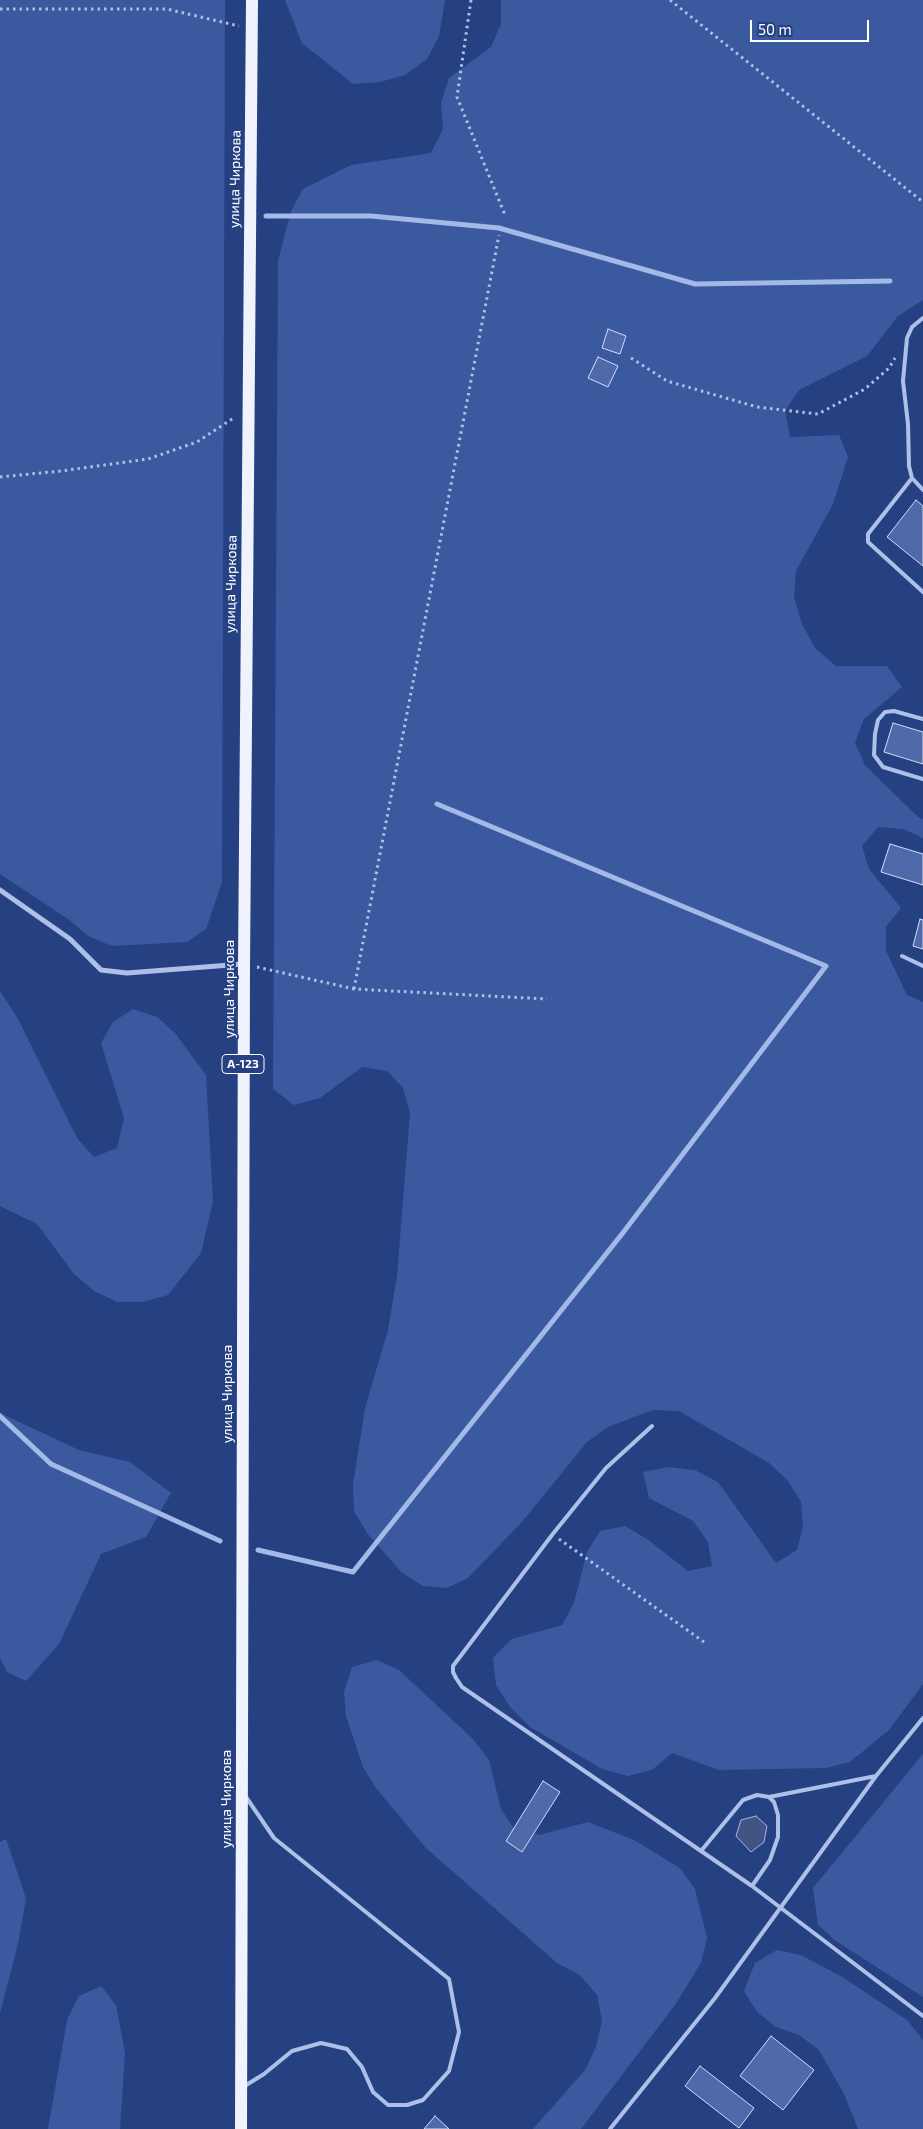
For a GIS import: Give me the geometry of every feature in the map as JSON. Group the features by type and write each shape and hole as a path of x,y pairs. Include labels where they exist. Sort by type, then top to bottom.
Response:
{"main road":[{"name":"улица Чиркова","path":"241,2129 244,964 252,0"}],"street":[{"path":"0,890 70,939 101,970 127,973 244,964"}],"lane":[{"path":"923,318 912,327 907,338 903,381 908,424 909,466 912,478 923,490"},
{"path":"912,478 868,534 868,542 923,592"},
{"path":"923,719 894,711 885,712 878,720 874,755 883,767 923,778"},
{"path":"902,956 923,966"},
{"path":"652,1426 606,1468 552,1535 453,1666 453,1672 462,1687 702,1850 923,2016"},
{"path":"610,2129 715,1998 876,1776 923,1718"},
{"path":"702,1850 743,1800 757,1794 769,1797 876,1776"},
{"path":"241,1790 274,1838 448,1979 459,2032 449,2071 423,2100 407,2105 388,2104 373,2092 362,2067 347,2049 321,2043 292,2051 264,2074 241,2088"},
{"path":"752,1886 770,1860 778,1837 778,1815 774,1802 769,1797"}],"path":[{"path":"471,0 457,97 505,215"},
{"path":"670,0 923,202"},
{"path":"0,8 167,9 251,29"},
{"path":"354,989 499,235"},
{"path":"631,358 667,381 757,407 818,414 865,389 889,368 907,338"},
{"path":"0,477 61,471 148,458 197,442 248,408"},
{"path":"244,964 354,989 547,998"},
{"path":"552,1535 704,1642"}],"shaded area":[{"path":"0,0 225,0 222,882 206,929 187,942 112,946 88,936 68,919 0,874"},
{"path":"285,0 445,0 439,36 427,59 405,75 380,82 353,84 302,43"},
{"path":"501,0 923,0 923,300 898,316 867,356 799,390 785,411 790,437 839,435 848,457 833,504 796,571 794,597 802,624 815,648 836,666 887,666 902,687 864,719 855,743 865,765 918,817 923,819 923,838 903,829 878,827 862,846 869,869 901,908 886,927 886,951 907,995 923,1002 923,1684 889,1730 850,1762 826,1768 719,1770 672,1753 652,1770 628,1776 602,1769 530,1727 510,1707 496,1685 493,1658 512,1639 562,1625 574,1603 587,1552 600,1531 625,1526 647,1539 688,1571 712,1566 708,1542 693,1521 649,1498 643,1472 669,1467 695,1470 718,1482 776,1563 797,1550 803,1526 801,1502 788,1481 769,1463 679,1411 653,1410 608,1427 587,1442 522,1522 468,1578 447,1588 423,1586 401,1572 367,1533 354,1511 353,1485 365,1408 388,1330 397,1276 410,1113 403,1088 387,1071 362,1067 320,1098 294,1105 273,1089 278,261 291,211 303,189 351,165 431,153 443,129 441,103 449,78 491,47 501,24"},
{"path":"0,991 18,1019 77,1138 94,1157 117,1148 124,1118 101,1043 113,1022 133,1009 157,1017 175,1033 206,1075 213,1201 201,1253 168,1295 143,1302 117,1302 94,1291 74,1274 37,1224 0,1206"},
{"path":"0,1413 79,1450 130,1462 171,1493 146,1537 101,1554 59,1644 26,1681 7,1672 0,1658"},
{"path":"377,1660 399,1670 473,1739 489,1760 501,1809 514,1829 539,1835 588,1822 634,1840 680,1868 695,1889 707,1938 701,1963 675,2005 581,2129 533,2129 585,2070 596,2047 602,2021 597,1995 580,1975 557,1963 426,1848 376,1788 363,1767 346,1716 344,1692 352,1667"},
{"path":"923,1754 923,1997 836,1941 818,1925 813,1888"},
{"path":"756,1816 767,1826 764,1842 751,1852 736,1836 741,1820"},
{"path":"6,1839 26,1898 18,1944 0,2013 0,1842"},
{"path":"777,1950 801,1955 844,1978 907,2020 923,2040 923,2129 858,2129 844,2094 819,2050 799,2035 776,2027 757,2012 744,1991 755,1963"},
{"path":"101,1986 116,2005 125,2053 120,2129 48,2129 67,2020 79,1996"}],"building":[{"path":"608,329 626,336 620,354 602,348"},
{"path":"598,357 618,366 608,387 588,378"},
{"path":"916,500 923,506 923,566 887,537"},
{"path":"893,723 923,732 923,764 884,752"},
{"path":"890,844 923,854 923,885 881,872"},
{"path":"920,919 923,920 923,949 913,946"},
{"path":"543,1781 560,1792 522,1852 506,1841"},
{"path":"771,2036 814,2070 783,2110 740,2076"},
{"path":"700,2066 754,2108 739,2128 685,2086"},
{"path":"435,2116 449,2129 424,2129"}],"waterway":[{"path":"266,216 371,216 499,228 695,284 890,281"},
{"path":"258,1550 353,1572 622,1234 826,966 437,804"},
{"path":"0,1416 51,1464 220,1541"}]}
